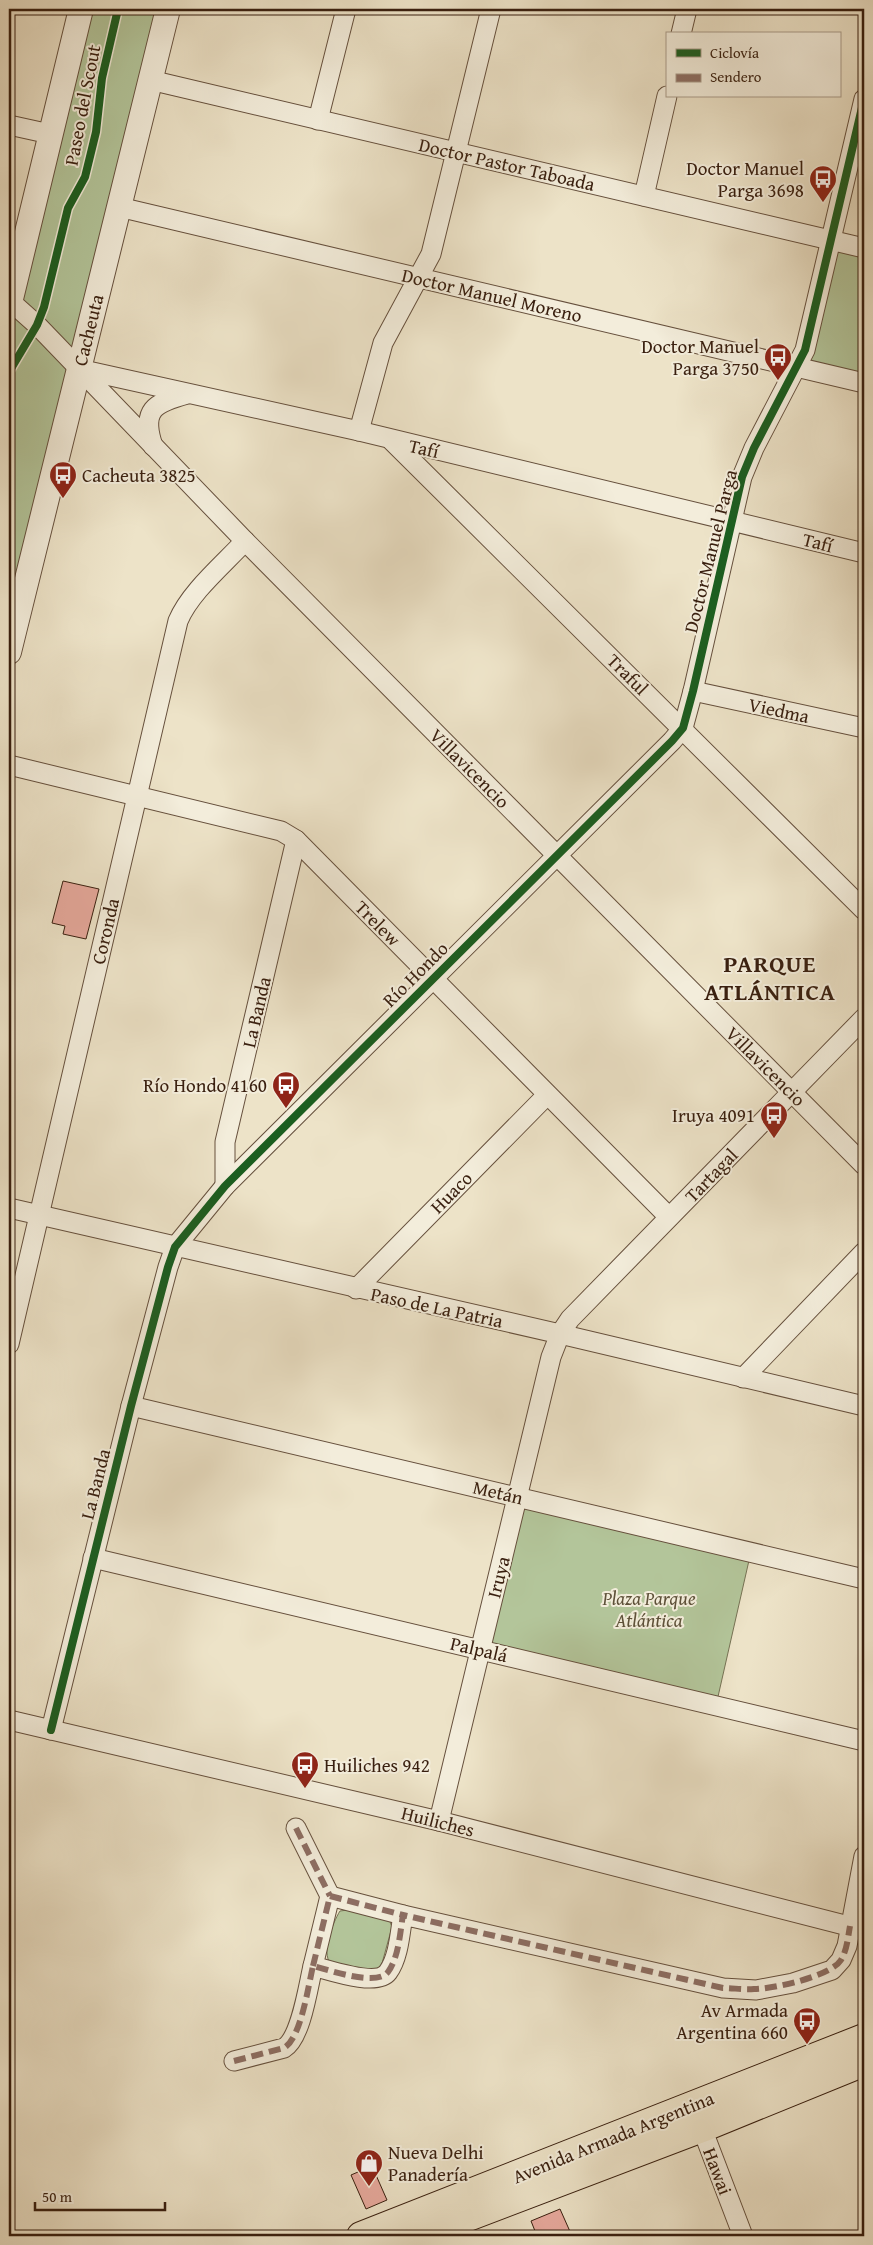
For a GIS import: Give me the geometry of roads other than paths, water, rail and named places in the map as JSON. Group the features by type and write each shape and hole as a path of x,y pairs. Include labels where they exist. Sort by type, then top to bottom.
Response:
{"main road":[{"name":"Avenida Armada Argentina","path":"418,2236 697,2117 864,2038"},
{"name":"Avenida Armada Argentina","path":"365,2236 697,2117 864,2062"}],"street":[{"path":"79,369 37,325 9,302 81,9"},
{"name":"Cacheuta","path":"9,652 168,9"},
{"path":"318,120 346,9"},
{"path":"359,431 383,343 431,254 491,9"},
{"path":"681,32 687,9"},
{"name":"Doctor Pastor Taboada","path":"150,80 864,248"},
{"path":"644,196 667,98"},
{"name":"Doctor Manuel Parga","path":"682,728 693,691 742,477 754,448 798,367 805,350 864,99"},
{"path":"9,125 50,134"},
{"name":"Doctor Manuel Moreno","path":"119,207 864,383"},
{"name":"Tafí","path":"79,369 359,431 864,553"},
{"name":"Villavicencio","path":"79,369 245,541 864,1165"},
{"path":"154,446 148,431 149,416 163,401 190,394"},
{"name":"Traful","path":"392,440 864,910"},
{"name":"Coronda","path":"9,1344 178,620 182,610 245,541"},
{"name":"Viedma","path":"693,691 864,728"},
{"name":"Río Hondo","path":"175,1247 225,1186 434,979 556,854 672,741 682,728"},
{"name":"Trelew","path":"9,765 281,831 296,840 669,1217"},
{"name":"La Banda","path":"225,1186 225,1142 296,840"},
{"name":"Tartagal","path":"560,1334 570,1319 864,1018"},
{"name":"Huaco","path":"356,1289 547,1095"},
{"name":"Paso de La Patria","path":"9,1208 356,1289 560,1334 864,1406"},
{"name":"La Banda","path":"51,1730 131,1406 175,1247"},
{"path":"743,1378 864,1252"},
{"name":"Iruya","path":"439,1821 551,1357 560,1334"},
{"name":"Metán","path":"131,1406 864,1579"},
{"name":"Palpalá","path":"93,1558 864,1741"},
{"name":"Huiliches","path":"9,1720 439,1821 857,1928"},
{"path":"234,2061 284,2048 290,2045 296,2034 330,1896 296,1828"},
{"path":"330,1896 403,1915 723,1988 756,1990 792,1983 832,1970 841,1960 857,1928 864,1856"},
{"path":"313,1966 366,1979 378,1978 387,1974 393,1963 403,1915"},
{"name":"Hawai","path":"697,2117 743,2236"}],"place":[{"name":"Doctor Manuel Parga 3698","path":"823,203"},
{"name":"Doctor Manuel Parga 3750","path":"778,381"},
{"name":"Cacheuta 3825","path":"63,499"},
{"name":"Río Hondo 4160","path":"286,1109"},
{"name":"Iruya 4091","path":"774,1139"},
{"name":"Huiliches 942","path":"305,1789"},
{"name":"Av Armada Argentina 660","path":"807,2045"},
{"name":"Nueva Delhi Panadería","path":"369,2187"}],"district":[{"name":"PARQUE ATLÁNTICA","path":"770,977"}],"park label":[{"name":"Plaza Parque Atlántica","path":"649,1609"}]}
